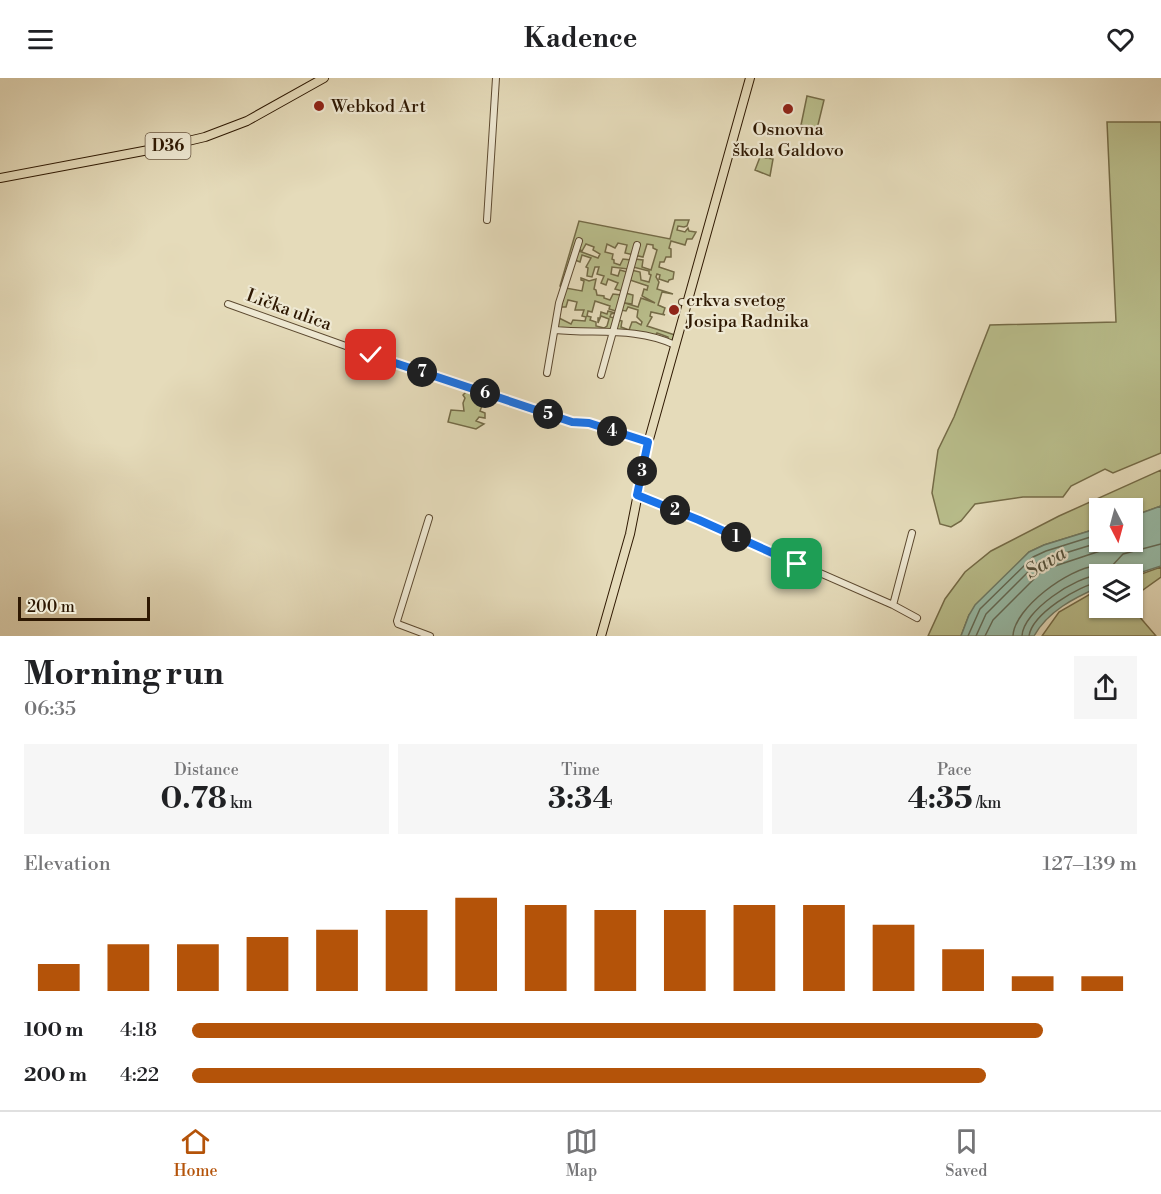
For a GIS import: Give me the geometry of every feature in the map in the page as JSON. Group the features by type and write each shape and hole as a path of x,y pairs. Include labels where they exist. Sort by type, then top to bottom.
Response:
{"main road":[{"name":"D36","path":"0,178 154,150 205,137 247,121 324,78"},
{"path":"601,636 630,534 648,442 750,78"}],"street":[{"path":"487,220 496,78"},
{"path":"547,373 559,303 579,241"},
{"path":"601,375 637,245"},
{"name":"Lička ulica","path":"228,304 572,422 589,423 648,442"},
{"path":"555,330 625,332 651,336 675,345"},
{"path":"637,495 699,520 917,618"},
{"path":"429,518 397,621 398,624 430,636"},
{"path":"892,605 912,533"}],"shaded area":[{"path":"807,96 824,100 817,129 801,125"},
{"path":"1107,122 1161,122 1161,453 1113,473 1105,469 1071,486 1063,497 1023,497 975,504 961,521 951,527 940,524 932,493 938,450 954,417 990,325 1116,322"},
{"path":"760,157 773,159 770,176 755,170"},
{"path":"675,220 689,220 687,226 678,226 677,230 685,232 688,228 689,231 696,232 692,239 687,239 685,245 671,241 669,248 671,257 666,257 664,262 660,262 659,267 674,272 673,279 668,282 659,279 660,275 657,274 659,282 657,289 673,294 662,292 658,305 665,308 663,314 665,315 651,312 652,317 647,326 675,335 673,341 657,333 655,336 617,331 618,320 622,321 621,327 629,330 632,322 641,325 642,322 637,317 638,310 628,307 626,311 620,310 625,293 633,295 632,304 625,303 638,307 641,298 655,303 642,296 644,289 647,290 648,286 630,280 631,270 640,272 641,280 649,282 651,275 649,271 633,267 635,259 643,260 642,267 651,270 657,250 653,248 653,245 647,244 643,257 625,253 627,245 618,243 615,248 607,244 605,252 613,254 614,263 620,265 623,259 631,260 628,269 612,267 611,274 618,276 620,270 627,272 622,291 615,289 618,283 608,279 606,285 601,283 604,276 597,274 599,267 595,267 592,277 587,276 588,268 586,267 591,258 582,255 580,262 575,260 579,251 598,258 600,254 593,250 594,247 586,244 582,251 579,249 563,287 560,286 579,221 670,239"},
{"path":"581,278 589,281 596,279 594,289 597,295 604,296 604,298 610,300 613,294 621,295 616,311 609,309 610,306 595,301 592,312 588,311 587,316 591,317 590,320 596,322 596,326 604,328 609,319 601,316 598,323 601,312 615,313 610,317 615,318 611,330 558,329 559,318 571,324 573,320 585,321 586,317 582,316 584,310 575,310 577,302 568,300 566,307 561,307 566,288 582,291 584,281"},
{"path":"468,390 482,396 489,396 491,401 489,404 483,403 480,411 485,413 485,418 479,417 476,421 484,424 476,429 448,422 451,410 464,411 465,398 463,395"},
{"path":"1161,470 1161,506 1143,512 1143,498 1099,498"},
{"path":"1089,502 1089,531 1029,552 969,615 961,636 928,636 945,599 965,572 991,551"},
{"path":"1161,567 1161,577 1143,590 1143,573"},
{"path":"1089,595 1089,618 1141,618 1156,636 1042,636 1059,612"}],"water":[{"name":"Sava","path":"1161,506 1161,566 1143,572 1143,564 1089,564 1089,592 1054,612 1034,636 961,636 975,605 1029,552 1044,545 1089,531 1089,552 1143,552 1143,512"}],"place":[{"name":"Webkod Art","path":"319,106"},
{"name":"Osnovna škola Galdovo","path":"788,109"},
{"name":"crkva svetog Josipa Radnika","path":"674,310"}],"route":[{"path":"371,355 572,422 589,423 648,442 637,495 797,564"}]}
